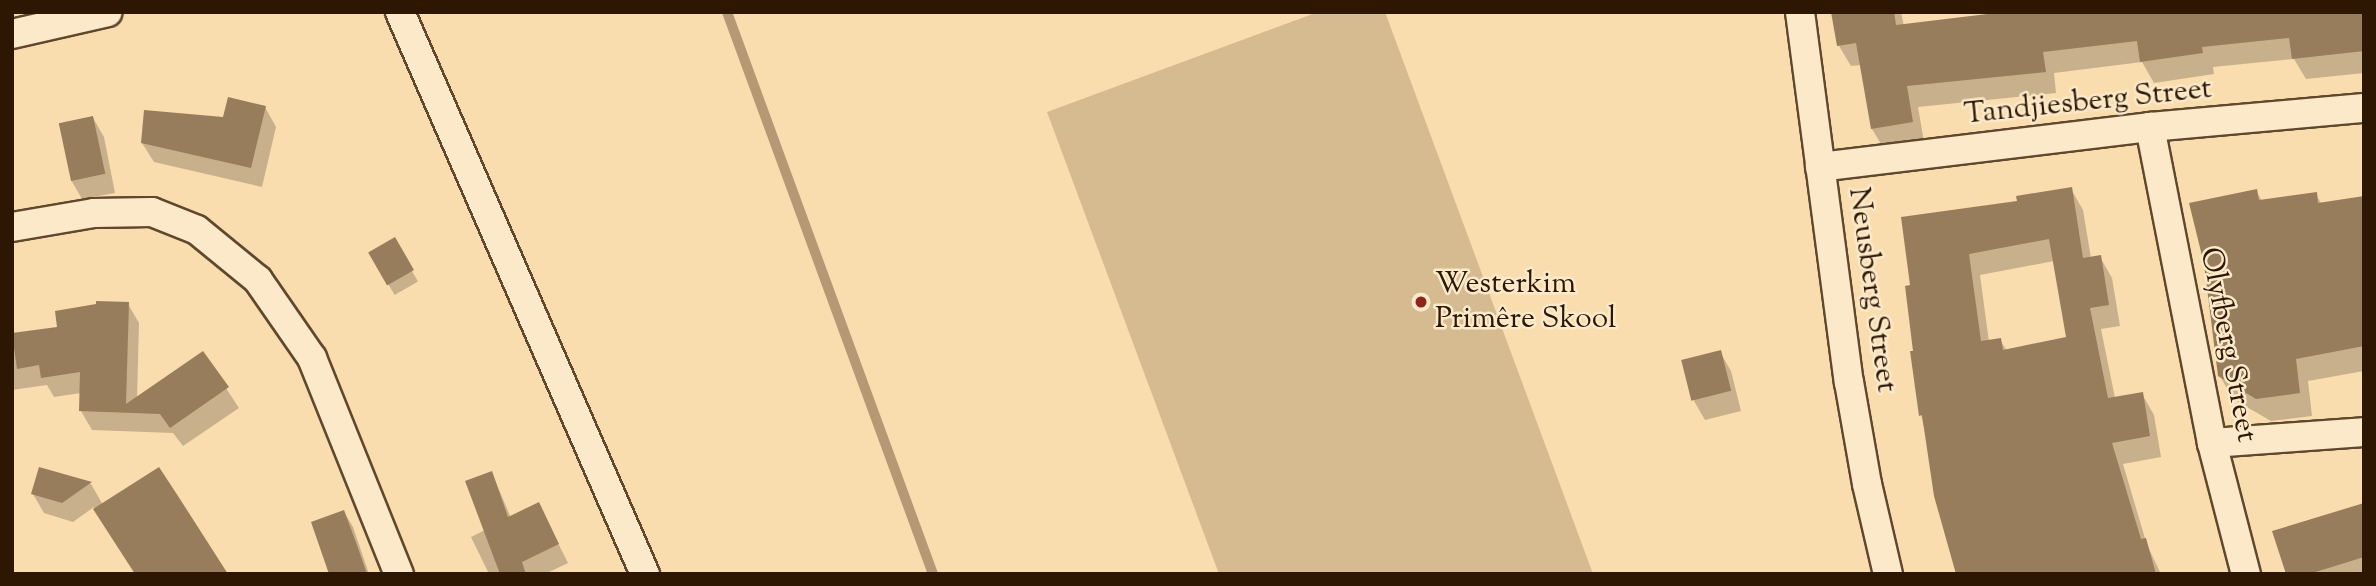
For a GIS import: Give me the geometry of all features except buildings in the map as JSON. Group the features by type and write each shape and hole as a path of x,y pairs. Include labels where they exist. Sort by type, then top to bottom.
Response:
{"street":[{"path":"12,34 108,12"},
{"path":"400,12 645,574"},
{"name":"Neusberg Street","path":"1800,12 1849,382 1867,484 1888,574"},
{"name":"Tandjiesberg Street","path":"1820,167 2150,127 2364,108"},
{"name":"Olyfberg Street","path":"2150,127 2212,443 2246,574"},
{"path":"12,227 94,213 152,212 197,230 258,280 312,358 399,574"},
{"path":"2212,443 2364,432"}],"shaded area":[{"path":"1318,12 1385,12 1593,574 1219,574 1047,112"}],"waterway":[{"path":"727,12 933,574"}],"place":[{"name":"Westerkim Primêre Skool","path":"1421,302"}]}
